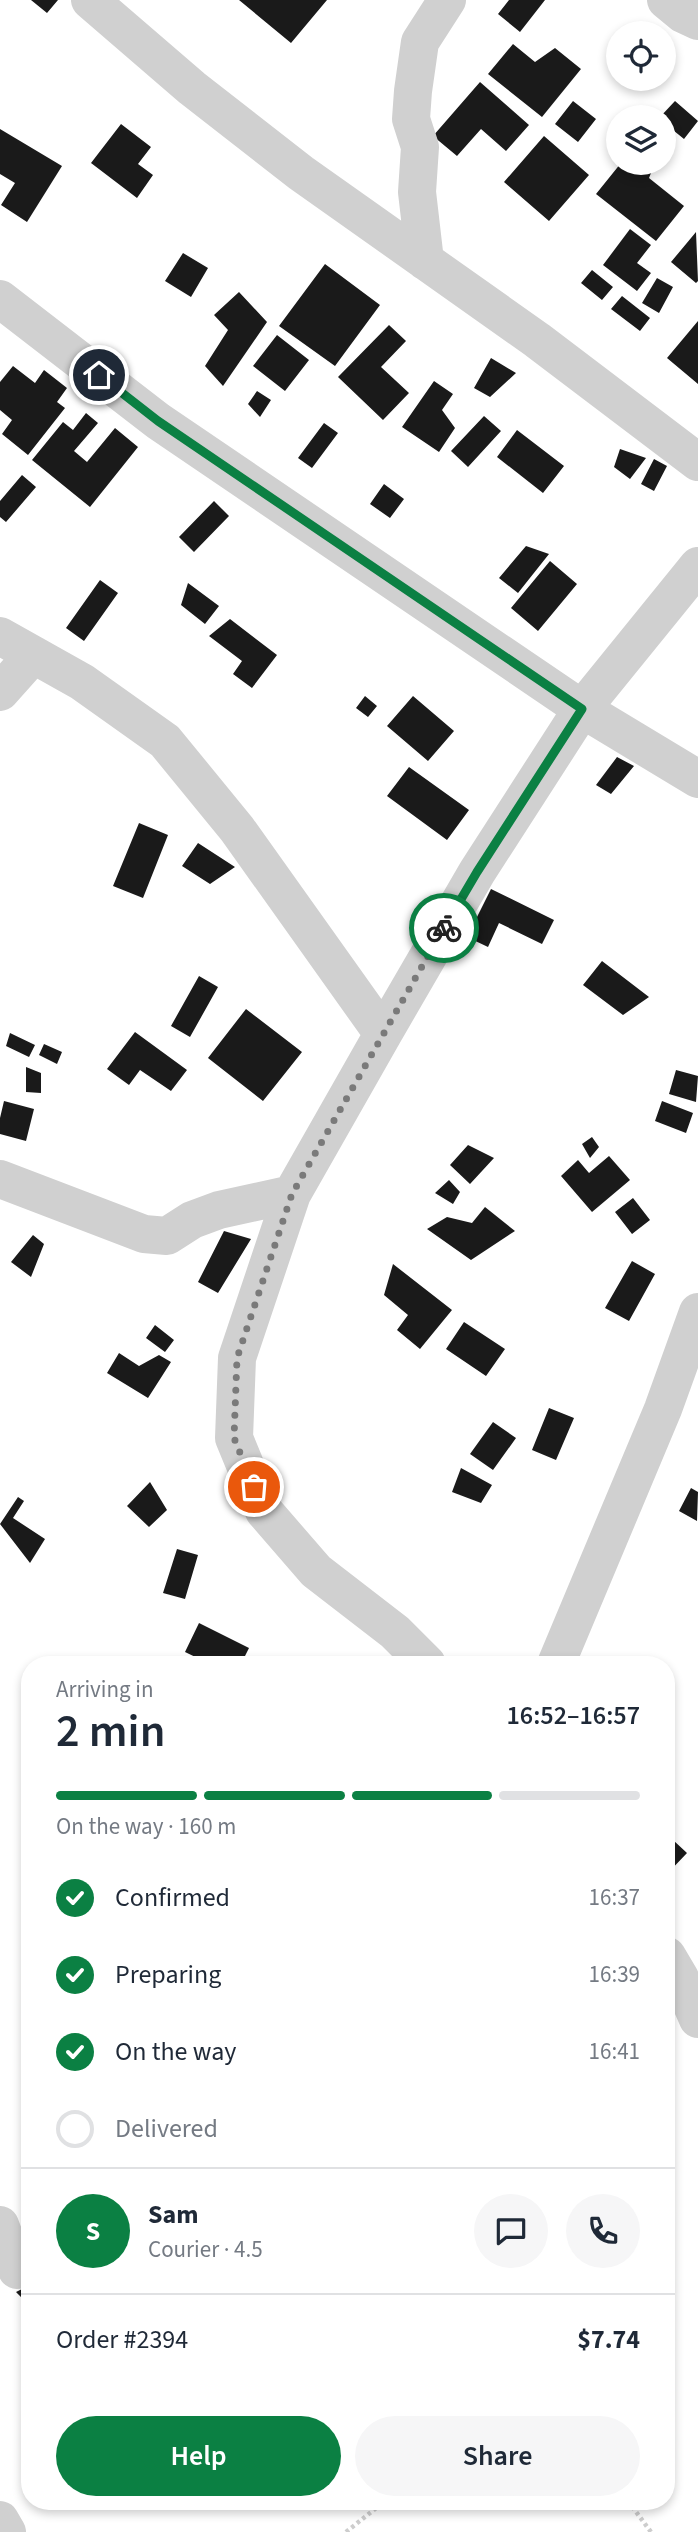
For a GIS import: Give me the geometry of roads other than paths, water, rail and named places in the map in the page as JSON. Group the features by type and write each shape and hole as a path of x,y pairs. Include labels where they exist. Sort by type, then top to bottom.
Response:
{"street":[{"path":"90,0 192,88 290,165 537,340 698,462"},
{"path":"425,261 417,192 420,147 411,119 413,91 421,42 447,0"},
{"path":"666,0 682,14 698,21"},
{"path":"0,299 158,421 582,709 698,779"},
{"path":"419,1656 395,1632 316,1571 264,1511 234,1438 237,1358 292,1194 477,872 582,709 698,566"},
{"path":"0,636 82,681 165,741 237,829 383,1034"},
{"path":"0,692 33,655"},
{"path":"0,1179 144,1234 167,1236 192,1220 219,1210 292,1194"},
{"path":"559,1656 663,1409 698,1311"},
{"path":"675,1968 698,2019"},
{"path":"0,2225 16,2271"},
{"path":"0,2520 7,2532"}]}
